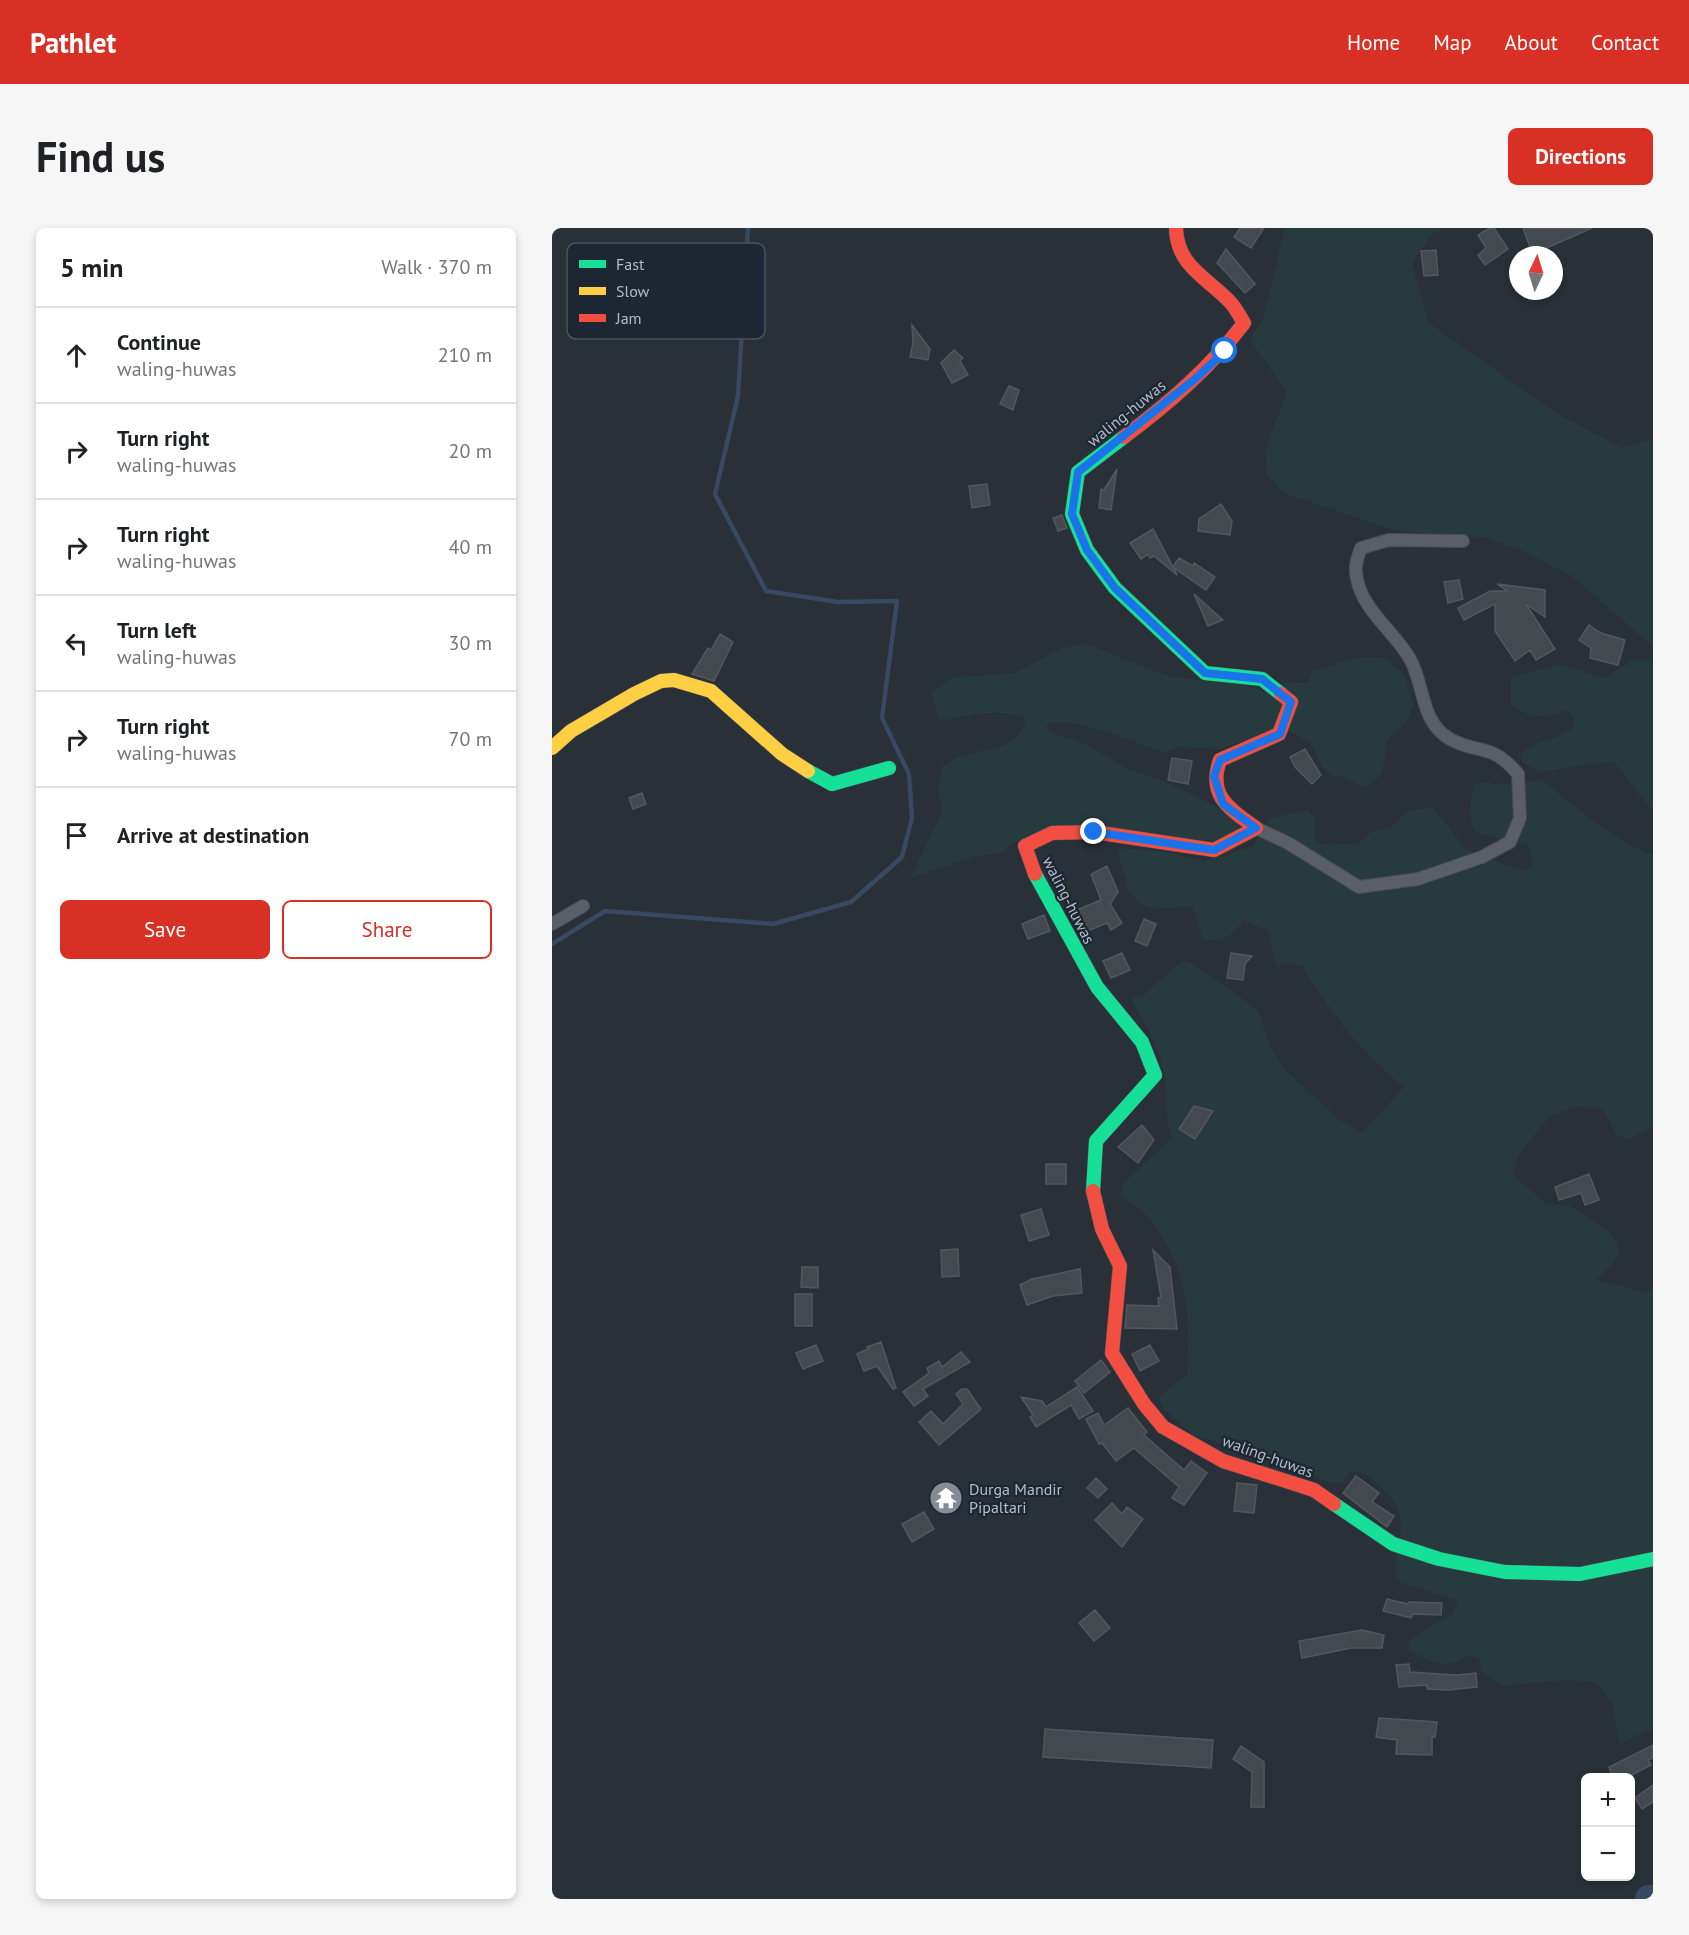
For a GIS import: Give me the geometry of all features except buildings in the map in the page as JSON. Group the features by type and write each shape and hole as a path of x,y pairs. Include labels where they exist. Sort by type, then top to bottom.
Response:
{"street":[{"name":"waling-huwas","path":"1176,228 1174,239 1194,274 1230,301 1244,323 1225,351 1195,379 1078,472 1072,514 1087,550 1115,588 1205,673 1262,679 1291,702 1280,734 1220,760 1214,776 1223,804 1256,828 1214,850 1094,832 1052,833 1025,846 1035,874 1097,987 1142,1042 1155,1075 1137,1097 1108,1125 1096,1142 1093,1189 1102,1229 1120,1266 1112,1353 1144,1404 1163,1427 1223,1461 1314,1490 1393,1544 1438,1559 1505,1572 1580,1574 1653,1559"},
{"path":"1256,828 1288,843 1359,887 1418,879 1482,857 1510,842 1520,818 1518,774 1495,753 1450,739 1429,718 1411,660 1378,621 1357,581 1355,564 1361,548 1389,540 1464,541"},
{"path":"552,748 571,732 634,694 661,681 674,680 711,691 782,754 819,779 832,784 889,768"},
{"path":"552,924 583,906"}],"green space":[{"path":"1285,228 1445,228 1431,235 1412,264 1429,323 1558,414 1622,448 1653,438 1653,647 1574,578 1526,552 1488,538 1394,530 1284,493 1267,475 1265,450 1287,392 1250,340 1263,318"},
{"path":"1087,644 1170,677 1242,684 1276,695 1283,683 1308,682 1313,671 1359,657 1385,658 1404,675 1414,705 1406,722 1386,741 1384,764 1380,775 1376,780 1361,787 1345,777 1332,776 1322,767 1311,743 1282,728 1219,749 1177,747 1165,753 1094,728 1050,722 1046,728 1051,733 1081,742 1130,770 1166,782 1223,810 1237,822 1239,834 1210,847 1053,827 1011,844 1002,853 975,856 910,878 942,813 938,788 943,766 962,756 1008,743 1015,739 1026,724 1024,718 1005,713 985,713 944,720 938,717 931,693 952,677 1015,673 1062,648"},
{"path":"1644,659 1653,664 1653,811 1613,761 1540,772 1522,762 1520,756 1526,750 1568,731 1574,726 1574,719 1566,710 1550,716 1537,717 1518,709 1511,704 1511,677 1560,664 1604,678 1631,661"},
{"path":"1543,780 1609,831 1653,855 1653,1126 1629,1139 1617,1135 1604,1112 1598,1108 1577,1107 1549,1116 1517,1158 1513,1175 1547,1204 1572,1207 1612,1234 1620,1251 1614,1262 1596,1280 1645,1292 1653,1288 1653,1729 1620,1744 1612,1702 1594,1682 1567,1680 1503,1686 1482,1672 1479,1659 1467,1655 1445,1664 1407,1651 1410,1639 1453,1613 1458,1601 1397,1581 1395,1567 1401,1523 1399,1512 1393,1501 1371,1478 1350,1471 1342,1483 1330,1483 1293,1467 1193,1435 1164,1409 1158,1397 1187,1375 1188,1331 1184,1292 1172,1255 1162,1237 1146,1215 1120,1195 1124,1183 1172,1137 1168,1122 1163,1066 1151,1036 1130,998 1143,995 1182,961 1194,964 1258,1010 1270,1046 1284,1068 1339,1120 1362,1133 1404,1087 1360,1046 1336,1016 1302,966 1289,963 1277,967 1268,931 1244,920 1227,937 1217,940 1203,939 1192,906 1165,909 1140,905 1128,889 1118,851 1124,848 1164,852 1206,861 1253,846 1270,818 1308,810 1315,820 1314,838 1319,843 1356,844 1371,832 1390,828 1407,811 1433,807 1466,850 1525,872 1533,863 1528,845 1477,833 1472,823 1470,809 1472,796 1475,784 1481,782 1505,785"}],"waterway":[{"path":"747,243 748,228"},
{"path":"552,944 605,911 773,924 851,902 902,857 912,818 909,774 882,718 897,601 838,602 766,591 715,494 738,396 741,339"}],"traffic: fast":[{"path":"1124,437 1078,472 1072,514 1087,550 1115,588 1205,673 1262,679 1281,694"},
{"path":"808,771 832,784 889,768"},
{"path":"1035,874 1097,987 1142,1042 1155,1075 1096,1141 1093,1191"},
{"path":"1334,1504 1393,1544 1439,1559 1505,1572 1580,1574 1653,1559"}],"traffic: slow":[{"path":"552,748 571,731 634,694 661,681 674,680 711,691 782,754 808,771"}],"traffic: jam":[{"path":"1124,437 1188,384 1244,323 1231,303 1188,262 1182,253 1176,228"},
{"path":"1035,874 1025,846 1052,833 1094,832 1214,850 1256,828 1223,800 1216,783 1217,772 1220,760 1279,734 1291,702 1281,694"},
{"path":"1093,1191 1102,1229 1120,1266 1112,1353 1144,1404 1163,1427 1223,1461 1314,1490 1334,1504"}],"place":[{"name":"Durga Mandir Pipaltari","path":"946,1498"}],"route":[{"path":"1094,832 1214,850 1256,828 1223,804 1214,776 1220,760 1246,746 1280,734 1288,715 1291,702 1262,679 1205,673 1115,588 1087,550 1072,514 1078,472 1195,379 1225,351"}]}
